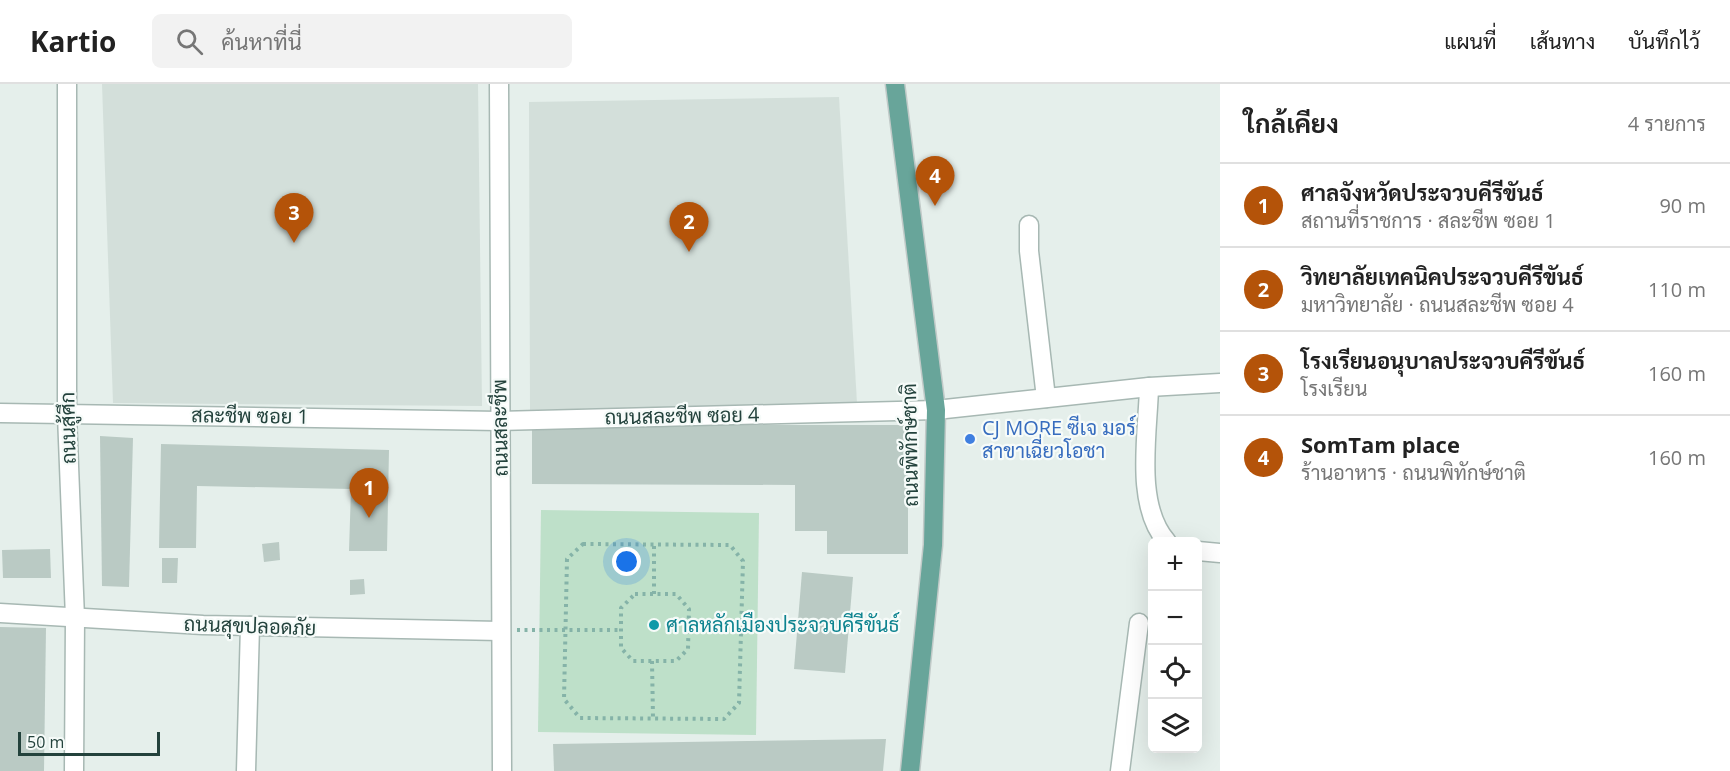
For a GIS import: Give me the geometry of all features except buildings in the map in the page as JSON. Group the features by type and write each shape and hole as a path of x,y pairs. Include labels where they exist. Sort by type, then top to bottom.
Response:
{"main road":[{"name":"ถนนพิทักษ์ชาติ","path":"895,84 936,410 933,545 910,771"}],"street":[{"name":"ถนนสู้ศึก","path":"67,84 67,415 75,618 74,771"},
{"name":"ถนนสละชีพ","path":"499,84 502,771"},
{"path":"1029,225 1029,251 1046,398"},
{"name":"ถนนสละชีพ ซอย 4","path":"499,420 936,410 1149,387 1220,383"},
{"path":"1149,387 1146,500 1154,524 1163,537"},
{"name":"สละชีพ ซอย 1","path":"0,413 499,420"},
{"path":"1202,551 1220,553"},
{"name":"ถนนสุขปลอดภัย","path":"0,614 250,626 500,631"},
{"path":"1120,771 1139,623"},
{"path":"246,771 250,626"}],"path":[{"path":"583,544 730,544 743,561 740,703 724,719 580,718 564,699 566,629 567,559 583,544"},
{"path":"654,544 654,594"},
{"path":"635,594 676,594 689,609 688,629 688,649 676,662 633,661 621,648 621,608 635,594"},
{"path":"688,629 740,631"},
{"path":"500,631 621,630"},
{"path":"652,661 653,718"}],"shaded area":[{"path":"102,84 478,84 482,406 113,403"},
{"path":"839,97 857,403 530,410 529,102"}],"green space":[{"path":"541,510 759,513 756,735 538,732"}],"place":[{"name":"SomTam place","path":"935,206"},
{"name":"โรงเรียนอนุบาลประจวบคีรีขันธ์","path":"294,243"},
{"name":"วิทยาลัยเทคนิคประจวบคีรีขันธ์","path":"689,252"},
{"name":"CJ MORE ซีเจ มอร์ สาขาเฉี่ยวโอชา","path":"970,439"},
{"name":"ศาลจังหวัดประจวบคีรีขันธ์","path":"369,518"},
{"name":"ศาลหลักเมืองประจวบคีรีขันธ์","path":"654,625"}]}
